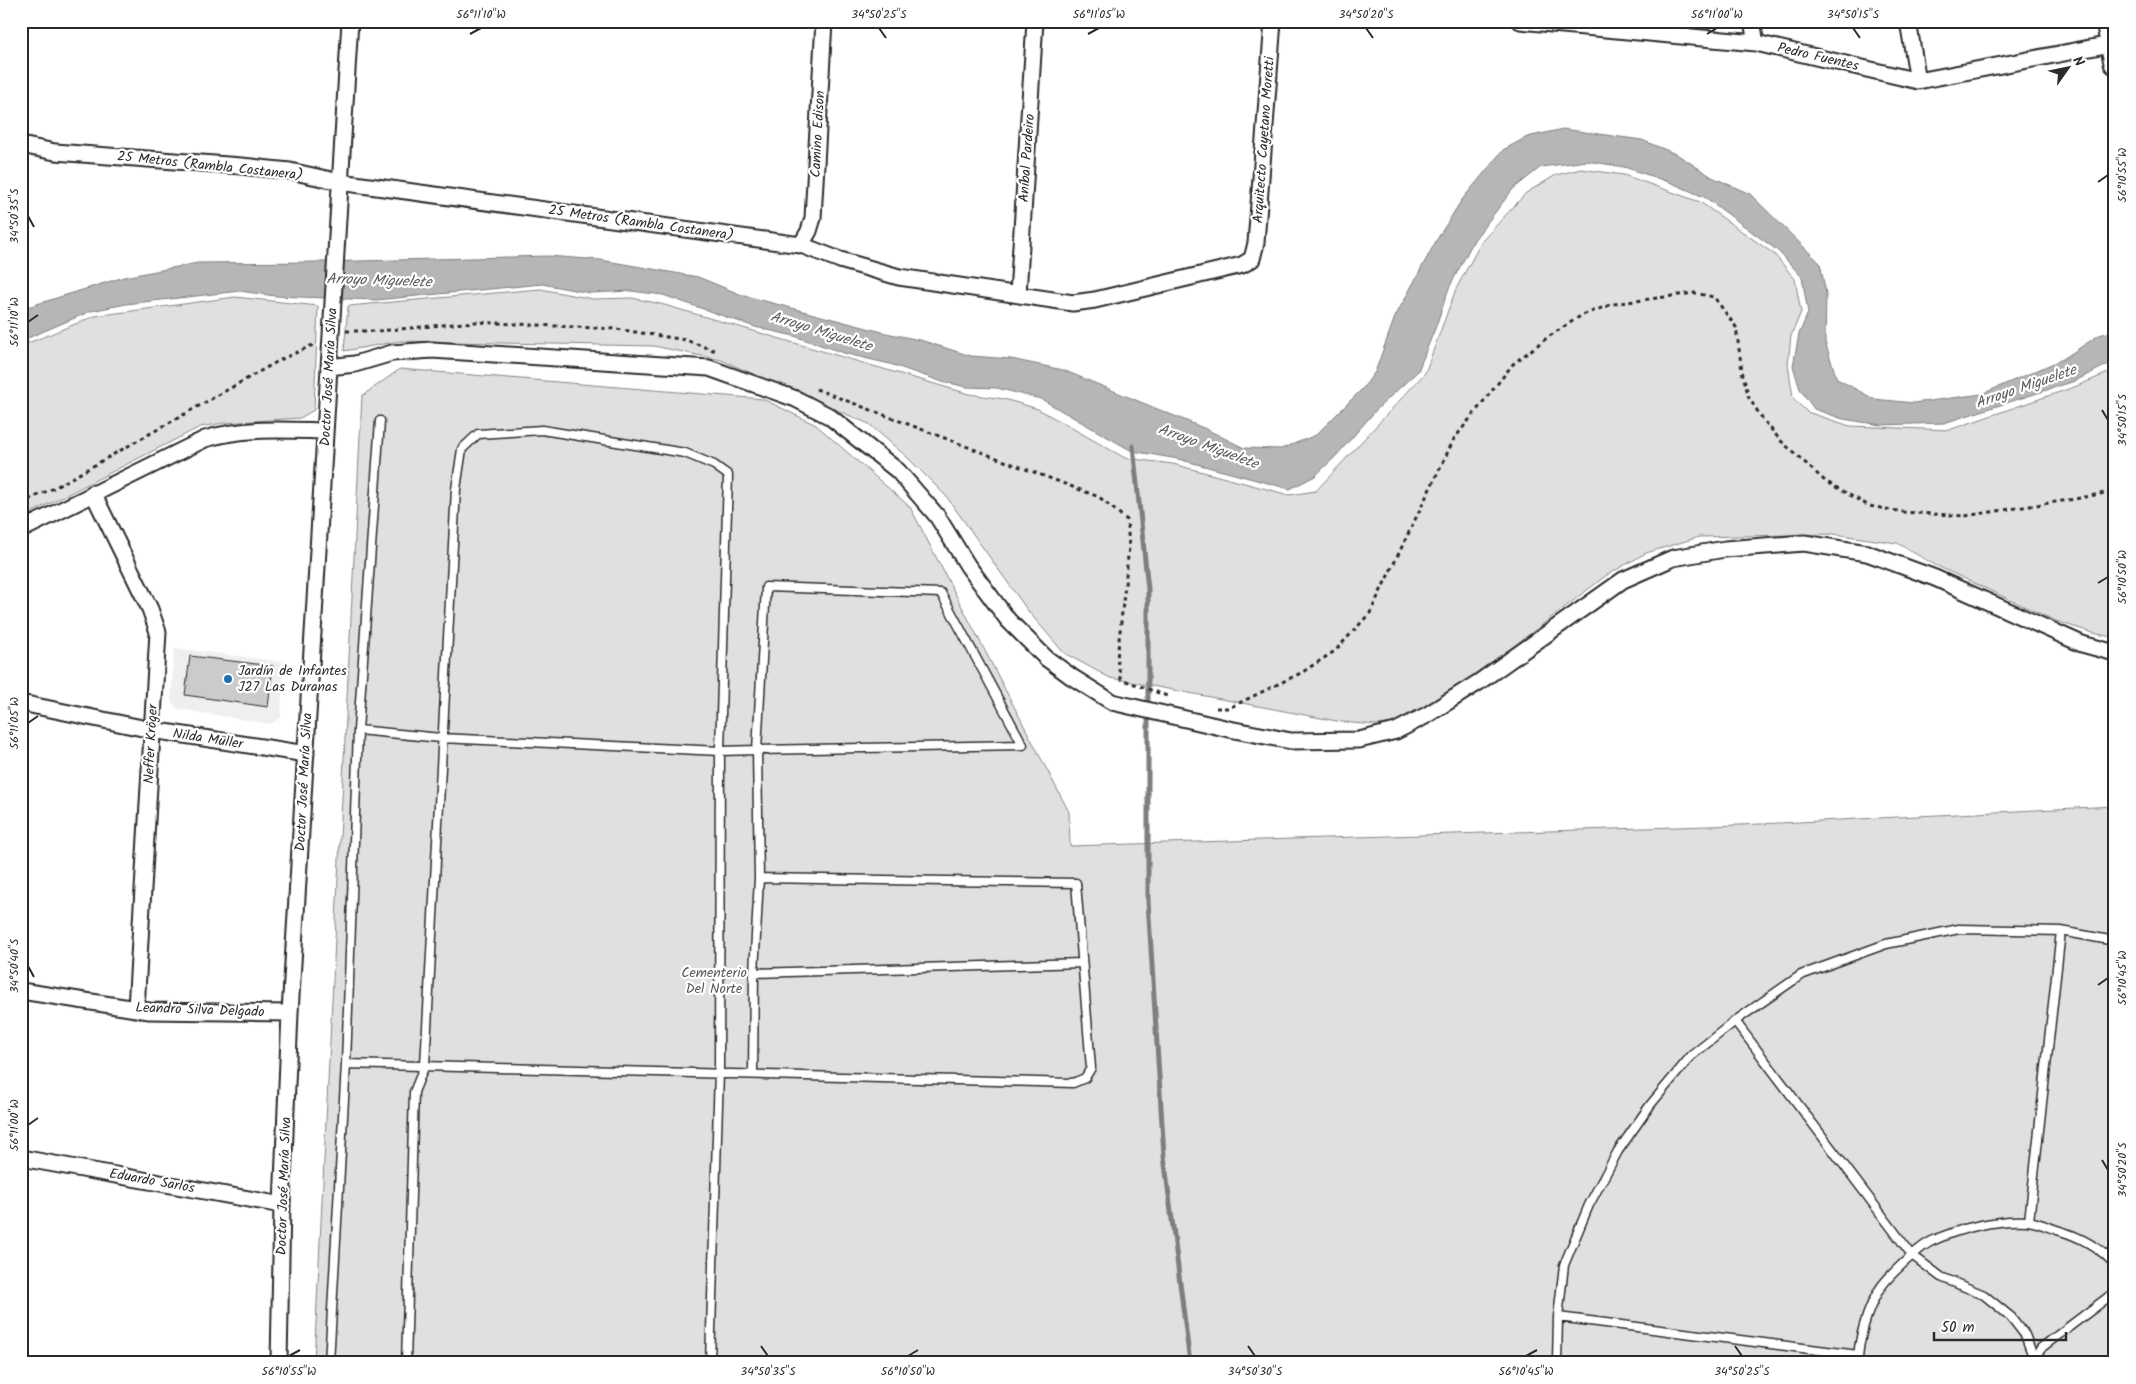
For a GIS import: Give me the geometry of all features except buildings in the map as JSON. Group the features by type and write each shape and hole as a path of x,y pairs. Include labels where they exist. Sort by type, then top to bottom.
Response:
{"street":[{"name":"Doctor José María Silva","path":"279,1363 282,1205 290,1013 350,21"},
{"name":"Camino Edison","path":"801,245 809,231 813,218 824,21"},
{"name":"Aníbal Pardeiro","path":"1018,294 1036,21"},
{"name":"Arquitecto Cayetano Moretti","path":"1252,259 1256,243 1273,21"},
{"name":"Pedro Fuentes","path":"1520,21 1756,43 1918,81 2113,54"},
{"path":"1752,21 1756,43"},
{"path":"1908,21 1918,81"},
{"path":"2107,21 2113,54"},
{"name":"25 Metros (Rambla Costanera)","path":"21,145 55,152 290,171 340,182 801,245 840,260 899,277 1072,303 1095,300 1242,264 1252,259"},
{"path":"329,367 356,364 392,353 432,350 709,368 796,399 829,416 898,471 937,516 968,566 1008,620 1046,658 1072,678 1112,702 1197,723 1291,740 1358,740 1396,731 1427,715 1479,682 1624,580 1673,558 1725,549 1804,543 1867,553 1935,578 2082,644 2115,653"},
{"path":"21,530 205,438 229,432 325,431"},
{"name":"Neffer Kröger","path":"94,493 150,609 158,632 136,1009"},
{"name":"Nilda Müller","path":"21,703 152,730 306,754"},
{"name":"Leandro Silva Delgado","path":"21,991 136,1009 290,1013"},
{"name":"Eduardo Sarlos","path":"21,1158 282,1205"}],"lane":[{"path":"329,1363 346,1064 358,730 380,421"},
{"path":"406,1363 414,1092 425,1064 456,489 462,449 478,434 542,430 685,453 714,465 728,475 720,750 719,1072 710,1363"},
{"path":"358,730 442,738 720,750 757,750 1023,745 941,593 766,587 757,750 759,878 754,973 754,1074"},
{"path":"346,1064 425,1064 1074,1083 1086,1078 1091,1068 1076,883 759,878"},
{"path":"1557,1363 1558,1317 1564,1265 1589,1205 1618,1151 1651,1104 1691,1056 1735,1020 1802,975 1886,944 1958,929 2061,931 2115,941"},
{"path":"2029,1222 2061,931"},
{"path":"754,973 1082,963"},
{"path":"1735,1020 1912,1255 1941,1277 1984,1295 2011,1317 2025,1335 2034,1361"},
{"path":"1558,1317 1858,1359 1870,1309 1880,1288 1912,1255 1930,1242 1957,1232 1994,1222 2029,1222 2073,1235 2106,1255 2115,1265"},
{"path":"2034,1361 2041,1348 2115,1292"}],"path":[{"path":"1210,708 1229,708 1301,673 1335,651 1370,613 1454,439 1513,364 1548,337 1582,315 1613,304 1694,294 1714,297 1736,327 1742,371 1749,398 1762,418 1780,440 1826,481 1869,506 1903,512 1966,516 2115,491"},
{"path":"21,503 54,488 280,360 344,331 378,331 475,322 616,330 686,340 724,354"},
{"path":"808,386 1099,497 1127,520 1129,547 1117,660 1121,679 1174,699"}],"shaded area":[{"name":"Jardín de Infantes J27 Las Duranas","path":"174,648 283,662 281,717 271,724 178,709 171,701"}],"green space":[{"path":"1581,169 1624,175 1700,202 1774,254 1795,279 1801,312 1791,336 1788,364 1793,398 1807,412 1850,426 1949,430 2077,386 2115,370 2115,638 2056,621 1935,565 1897,543 1834,534 1699,537 1646,553 1607,575 1416,721 1376,725 1342,722 1110,678 1064,653 1028,611 946,496 908,458 869,424 721,360 654,346 400,341 344,351 348,306 540,289 593,299 632,298 661,304 969,394 1004,399 1038,409 1125,458 1173,464 1289,495 1316,491 1425,373 1456,289 1482,241 1526,193 1556,175"},
{"path":"235,297 318,306 314,410 300,418 224,423 200,427 21,518 21,346 95,316"},
{"name":"Cementerio Del Norte","path":"400,369 763,399 816,425 910,507 1069,812 1070,846 1740,825 2115,806 2115,1363 314,1363 362,396"}],"water":[{"name":"Arroyo Miguelete","path":"1563,129 1642,140 1678,155 1712,177 1750,194 1820,263 1826,294 1825,342 1837,379 1874,399 1914,403 1982,394 2063,359 2099,335 2115,331 2115,361 2075,381 1944,423 1881,425 1843,419 1814,409 1800,389 1793,366 1799,334 1808,313 1802,277 1778,251 1706,198 1672,183 1624,167 1587,161 1541,167 1513,189 1474,240 1449,288 1418,371 1377,409 1336,456 1315,476 1290,489 1178,459 1132,451 1041,399 997,388 967,387 940,381 890,364 847,354 794,336 755,327 663,295 631,291 590,293 542,284 376,300 275,296 240,291 126,304 91,311 21,341 21,309 124,277 198,263 548,256 601,260 698,277 742,295 886,333 920,340 971,356 1011,359 1063,370 1206,429 1244,448 1281,449 1316,435 1363,388 1375,372 1395,317 1436,241 1461,201 1503,150 1527,137"}],"waterway":[{"path":"1133,446 1148,589 1148,901 1164,1156 1190,1363"}],"place":[{"name":"Jardín de Infantes J27 Las Duranas","path":"228,679"}]}
